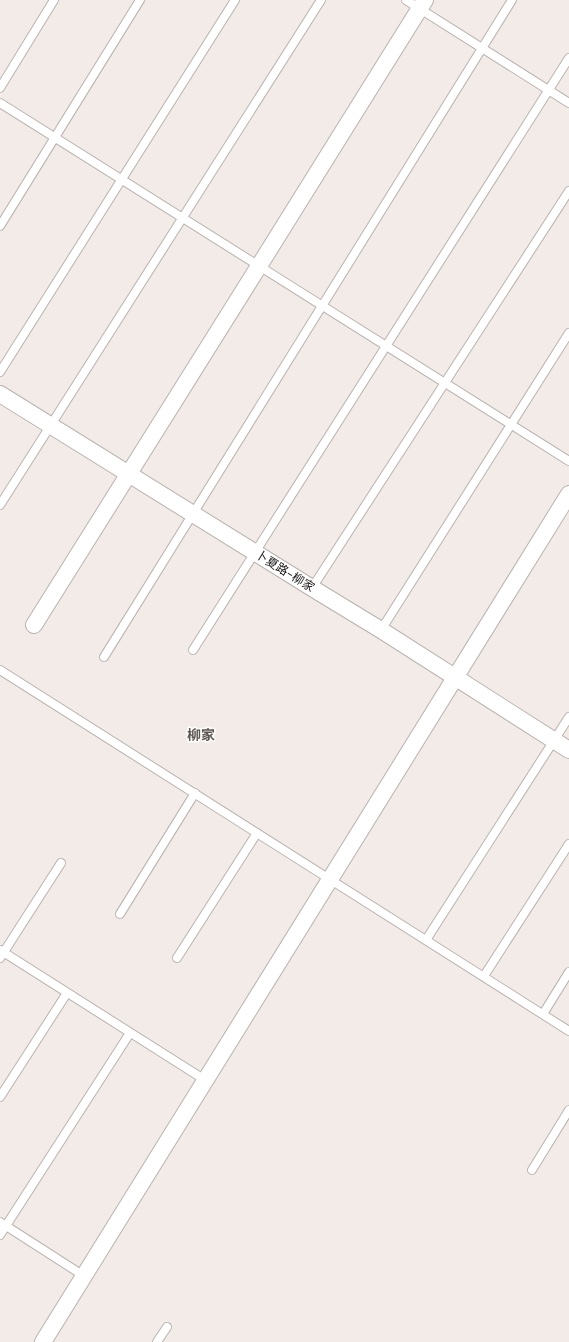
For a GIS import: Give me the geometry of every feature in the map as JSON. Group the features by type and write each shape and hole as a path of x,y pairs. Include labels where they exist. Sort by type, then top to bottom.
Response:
{"street":[{"path":"34,624 260,266 422,4"},
{"name":"卜夏路-柳家","path":"0,394 381,630 569,750"},
{"path":"43,1342 569,494"}],"lane":[{"path":"0,88 54,0"},
{"path":"0,226 140,0"},
{"path":"0,372 235,0"},
{"path":"0,505 321,0"},
{"path":"406,0 422,4 483,49 569,103"},
{"path":"104,657 483,49 512,0"},
{"path":"193,650 569,58"},
{"path":"0,103 569,461"},
{"path":"312,588 569,191"},
{"path":"381,630 569,333"},
{"path":"0,670 569,1031"},
{"path":"426,940 569,717"},
{"path":"120,914 195,794"},
{"path":"177,958 257,833"},
{"path":"484,976 569,844"},
{"path":"61,863 1,954 67,993 205,1080"},
{"path":"543,1014 569,972"},
{"path":"0,1097 67,993"},
{"path":"0,1236 3,1224 130,1033"},
{"path":"532,1170 569,1110"},
{"path":"3,1224 84,1276"},
{"path":"157,1342 167,1327"}],"district":[{"name":"柳家","path":"201,735"}]}
